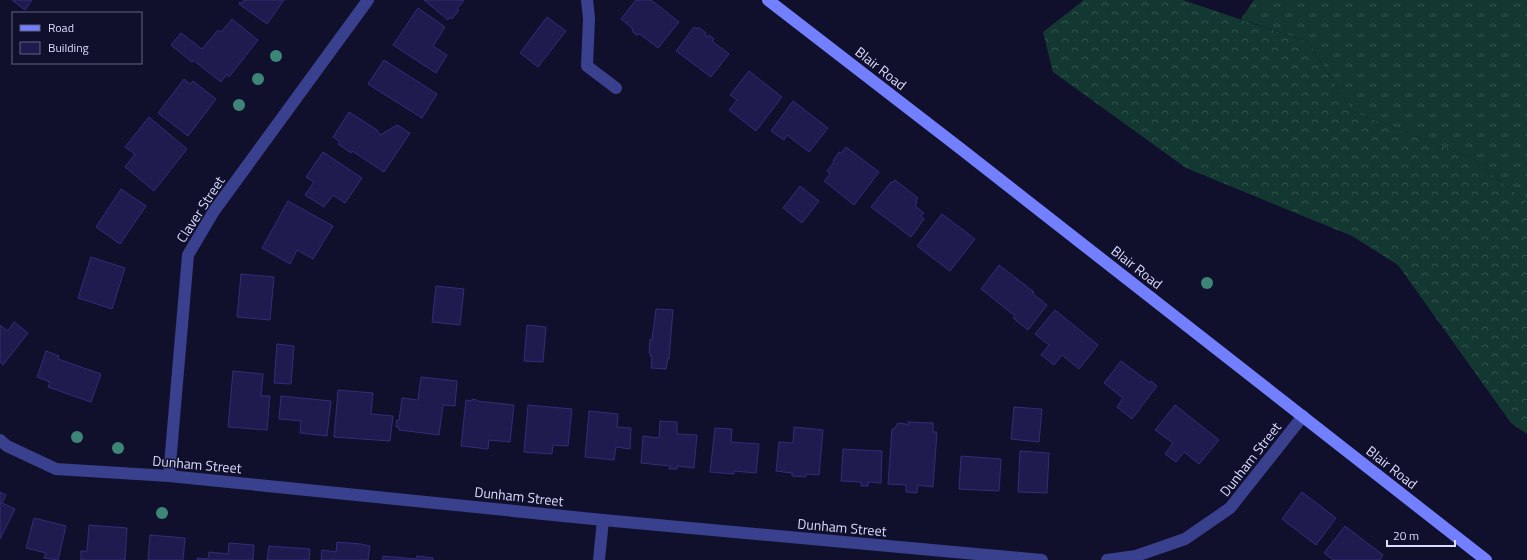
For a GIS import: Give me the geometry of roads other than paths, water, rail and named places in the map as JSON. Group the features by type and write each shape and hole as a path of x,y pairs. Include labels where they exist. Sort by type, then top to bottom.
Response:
{"main road":[{"name":"Blair Road","path":"768,0 961,148 1486,560"}],"street":[{"name":"Claver Street","path":"170,476 188,255 214,211 368,0"},
{"path":"587,0 589,18 587,66 616,88"},
{"name":"Dunham Street","path":"1107,560 1136,556 1185,539 1230,508 1303,416"},
{"name":"Dunham Street","path":"0,440 7,446 56,469 170,476 602,520 1042,560"},
{"path":"599,560 602,520"}]}
